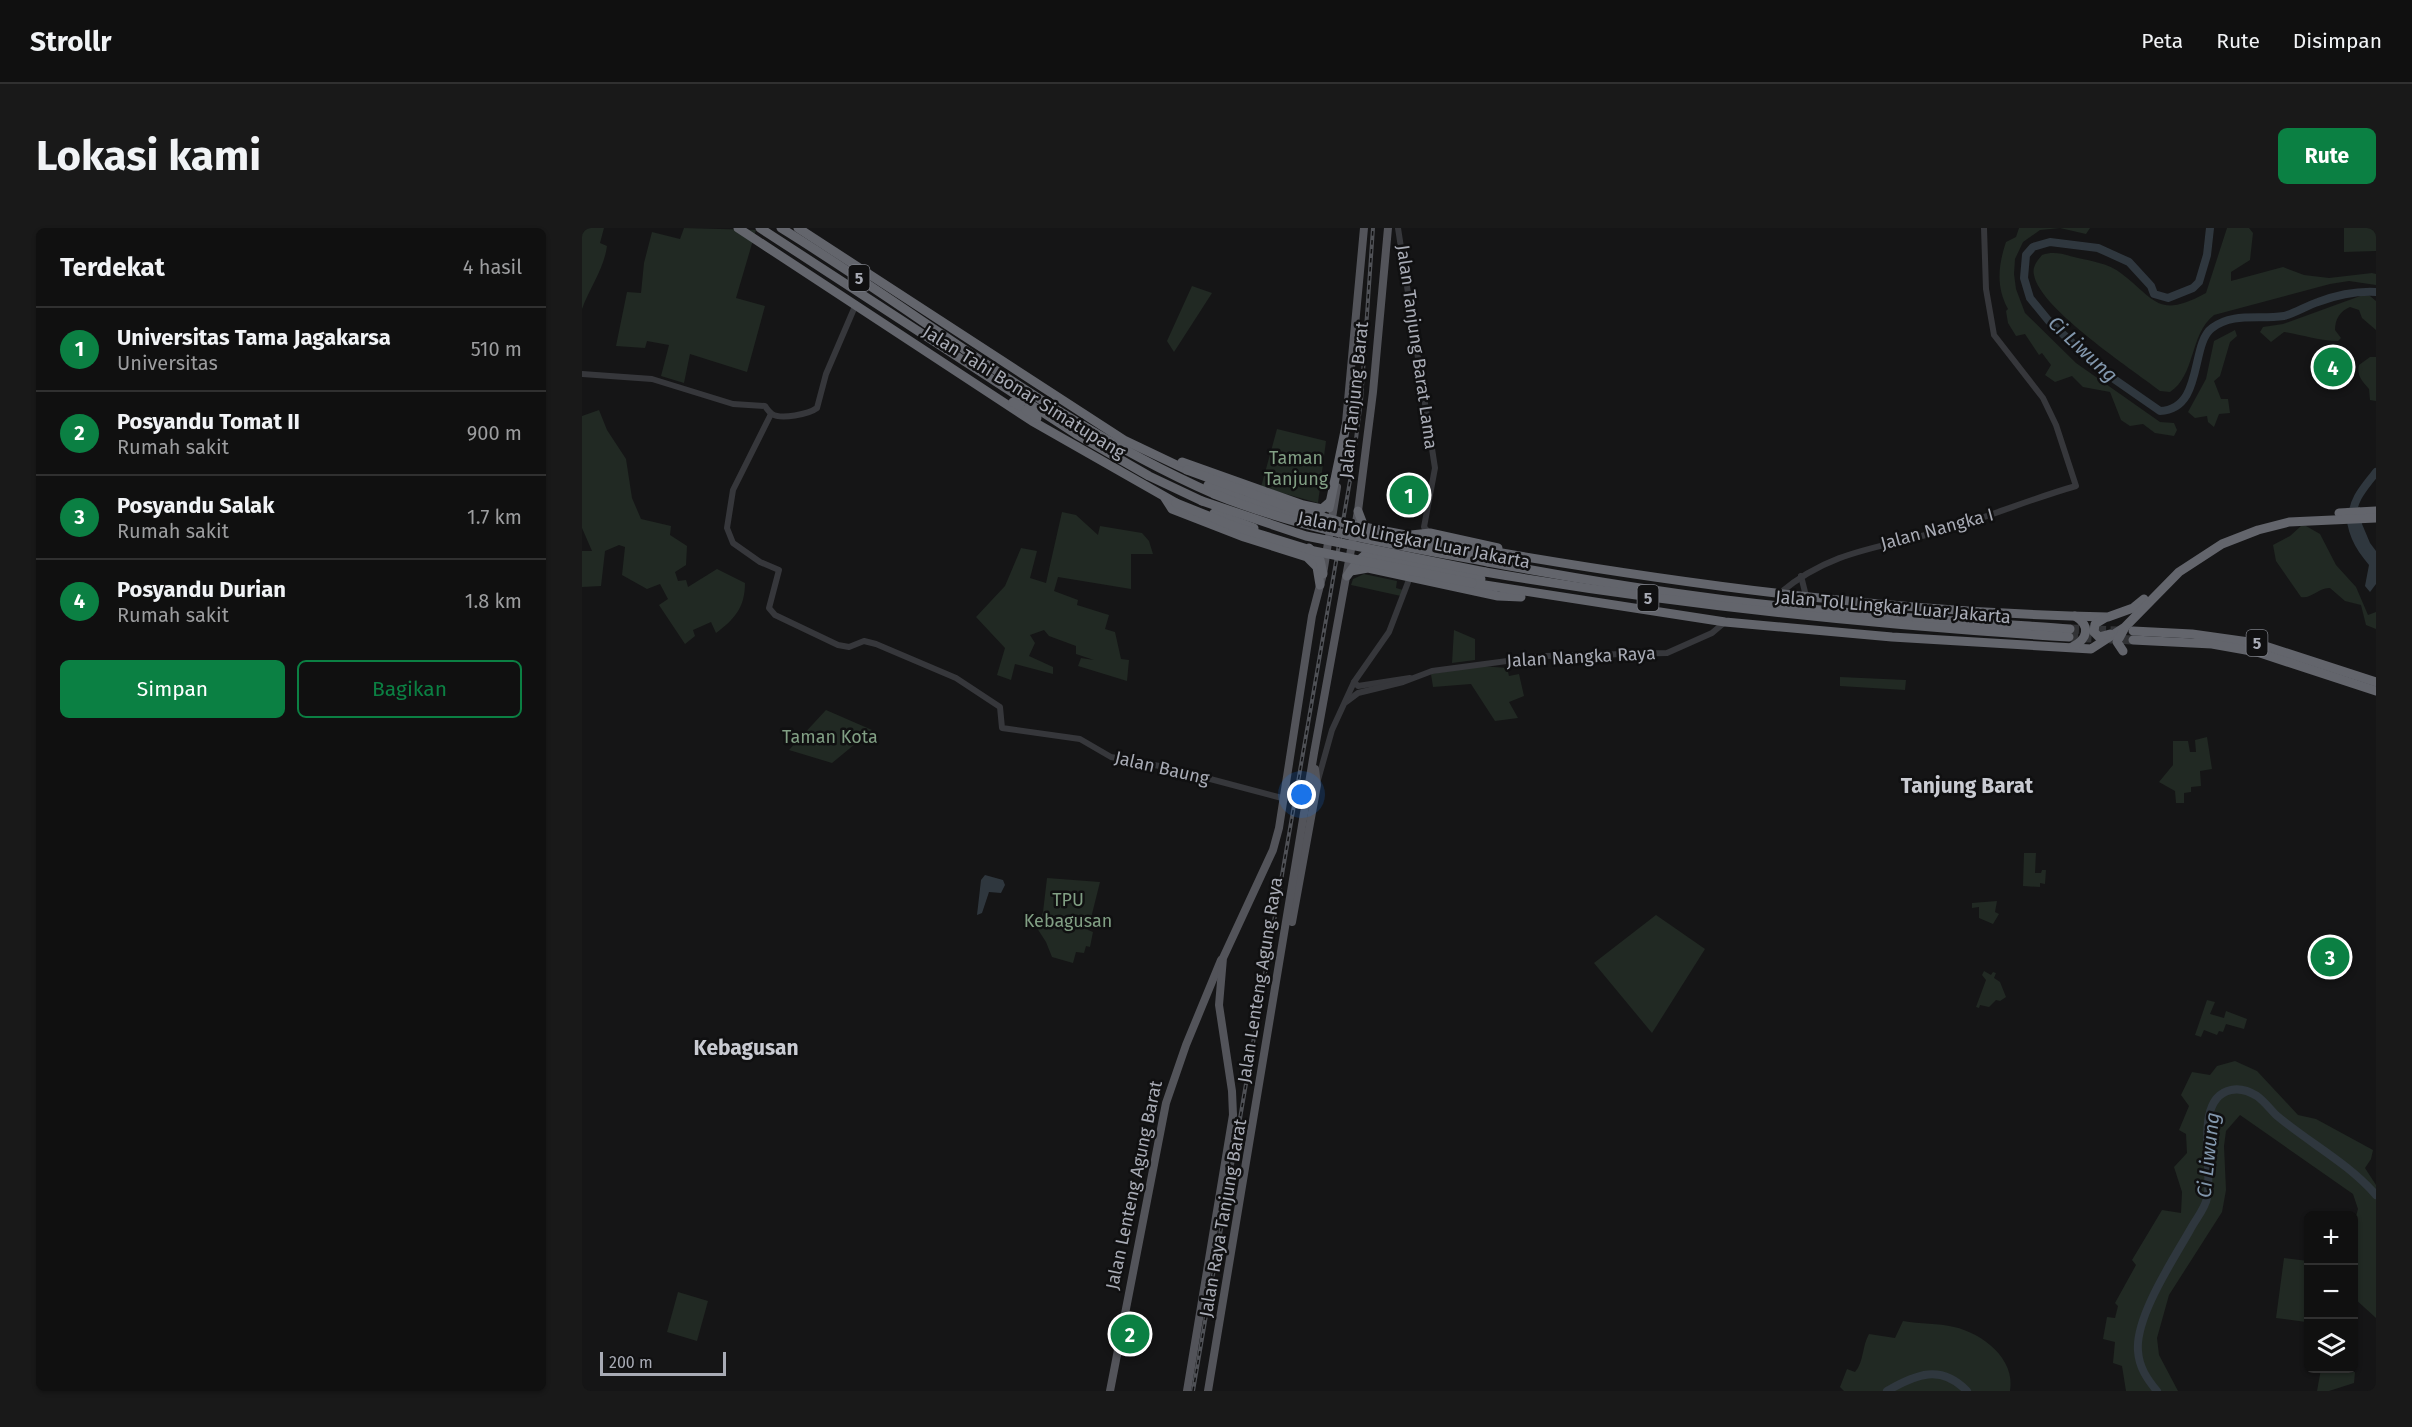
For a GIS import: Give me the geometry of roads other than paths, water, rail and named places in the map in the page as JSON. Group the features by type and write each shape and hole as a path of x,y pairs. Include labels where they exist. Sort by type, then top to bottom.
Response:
{"highway":[{"name":"Jalan Tahi Bonar Simatupang","path":"738,228 995,398 1176,503 1236,526 1314,551 1547,597 1725,622 2091,649 2128,632 2136,611 2180,572 2222,544 2258,530 2289,522 2376,511"},
{"name":"Jalan Tol Lingkar Luar Jakarta","path":"760,228 1076,434 1149,476 1202,501 1306,536 1485,572 1603,592 1847,617 2070,633 2022,625 1847,617 1616,585 1328,530 1263,512 1214,494 1126,451 781,228"},
{"name":"Jalan Tahi Bonar Simatupang","path":"798,228 1124,440 1159,459 1291,508 1348,524 1490,551 1616,572 1780,593 1893,605 2074,616 2108,617 2136,611"},
{"path":"917,330 922,337 1048,425 1099,456 1108,465"},
{"path":"941,333 950,335 1110,435 1124,440"},
{"path":"1159,459 1167,467 1179,473 1231,495 1319,521 1326,516 1330,502 1346,426"},
{"path":"1159,459 1168,458 1289,501 1320,509 1330,502"},
{"path":"1320,585 1313,561 1172,509 1161,496 1162,492 1308,547 1320,560 1323,574"},
{"path":"1289,501 1308,519"},
{"path":"1358,511 1363,524 1372,535 1487,555 1535,558"},
{"name":"Jalan Tahi Bonar Simatupang","path":"2329,516 2376,518"},
{"path":"1287,550 1308,547 1320,536 1319,521"},
{"path":"1383,537 1430,533 1535,558"},
{"path":"1349,573 1365,555 1364,542 1372,535"},
{"path":"1400,564 1396,558 1396,549 1408,542"},
{"path":"1365,555 1514,586 1547,597"},
{"path":"1349,573 1368,568 1498,596 1547,597"},
{"path":"1616,572 1847,617"},
{"path":"1893,605 1901,610 1984,617 2022,625"},
{"path":"1613,606 1797,622 1847,617"},
{"path":"2070,648 2082,641 2086,634 2085,625 2074,616"},
{"path":"2108,617 2095,624 2093,630 2096,636 2104,637 2128,632"},
{"path":"2123,651 2117,642 2128,632"},
{"name":"5","path":"2128,632 2192,634 2256,643 2376,682"},
{"name":"5","path":"2128,632 2258,652 2376,691"}],"main road":[{"name":"Jalan Lenteng Agung Raya","path":"1187,1391 1233,1115 1232,1090 1219,1005 1223,958 1273,850 1283,801 1323,574 1346,426 1365,228"},
{"path":"1373,392 1383,228"},
{"name":"Jalan Tanjung Barat","path":"1349,573 1373,392 1388,228"},
{"name":"Jalan Lenteng Agung Raya","path":"1298,876 1314,753 1349,573"},
{"path":"1314,753 1317,784"},
{"name":"Jalan Raya Tanjung Barat","path":"1208,1391 1214,1350 1230,1278 1298,876 1317,784"},
{"name":"Jalan Lenteng Agung Barat","path":"1110,1391 1166,1103 1217,966 1223,958"}],"street":[{"name":"Jalan Tanjung Barat Lama","path":"1398,228 1435,468 1424,527 1430,533"},
{"name":"Jalan Nangka I","path":"1780,593 1801,576 1846,554 1941,531 2076,486 2056,425 2043,398 1994,335 1986,289 1984,228"},
{"path":"582,374 652,379 733,404 765,406 771,414 784,415 816,409 826,374 856,304"},
{"name":"Jalan Baung","path":"771,414 733,490 727,528 728,536 756,560 779,570 769,608 775,615 838,645 849,647 866,641 965,683 1000,707 1002,728 1080,739 1111,757 1162,766 1283,801"},
{"path":"1801,576 1806,596"},
{"name":"Jalan Raya Tanjung Barat","path":"1317,784 1332,730 1354,682 1389,632 1410,577"},
{"path":"1704,619 1712,633"},
{"name":"Jalan Nangka Raya","path":"1346,702 1358,693 1432,671 1518,658 1667,652 1712,633 1725,622"},
{"name":"Jalan Nangka Raya","path":"1354,682 1358,686 1411,678"}],"waterway":[{"name":"Ci Liwung","path":"2210,228 2207,255 2199,282 2193,288 2168,298 2154,294 2151,286 2129,262 2098,248 2050,242 2033,247 2026,255 2024,278 2030,298 2048,320 2101,370 2160,411 2174,408 2184,399 2190,388 2205,336 2220,323 2237,318 2284,316 2332,297 2376,292"},
{"name":"Ci Liwung","path":"2352,518 2357,499 2376,472"},
{"name":"Ci Liwung","path":"2157,1391 2140,1362 2138,1351 2142,1322 2156,1289 2206,1202 2208,1121 2212,1107 2219,1096 2238,1089 2257,1096 2276,1115 2353,1173 2376,1195"},
{"path":"1887,1391 1908,1380 1928,1374 1948,1377 1967,1391"}],"tunnel":[{"path":"2070,629 2119,631"},
{"path":"2069,637 2133,640"}],"railway":[{"path":"1193,1391 1352,469 1361,401 1373,228"}],"place":[{"name":"Posyandu Durian","path":"2333,367"},
{"name":"Universitas Tama Jagakarsa","path":"1409,495"},
{"name":"Posyandu Salak","path":"2330,957"},
{"name":"Posyandu Tomat II","path":"1130,1334"}],"district":[{"name":"Tanjung Barat","path":"1967,786"},
{"name":"Kebagusan","path":"746,1048"}],"park label":[{"name":"Taman Tanjung","path":"1296,468"},
{"name":"Taman Kota","path":"830,737"},
{"name":"TPU Kebagusan","path":"1068,910"}]}
